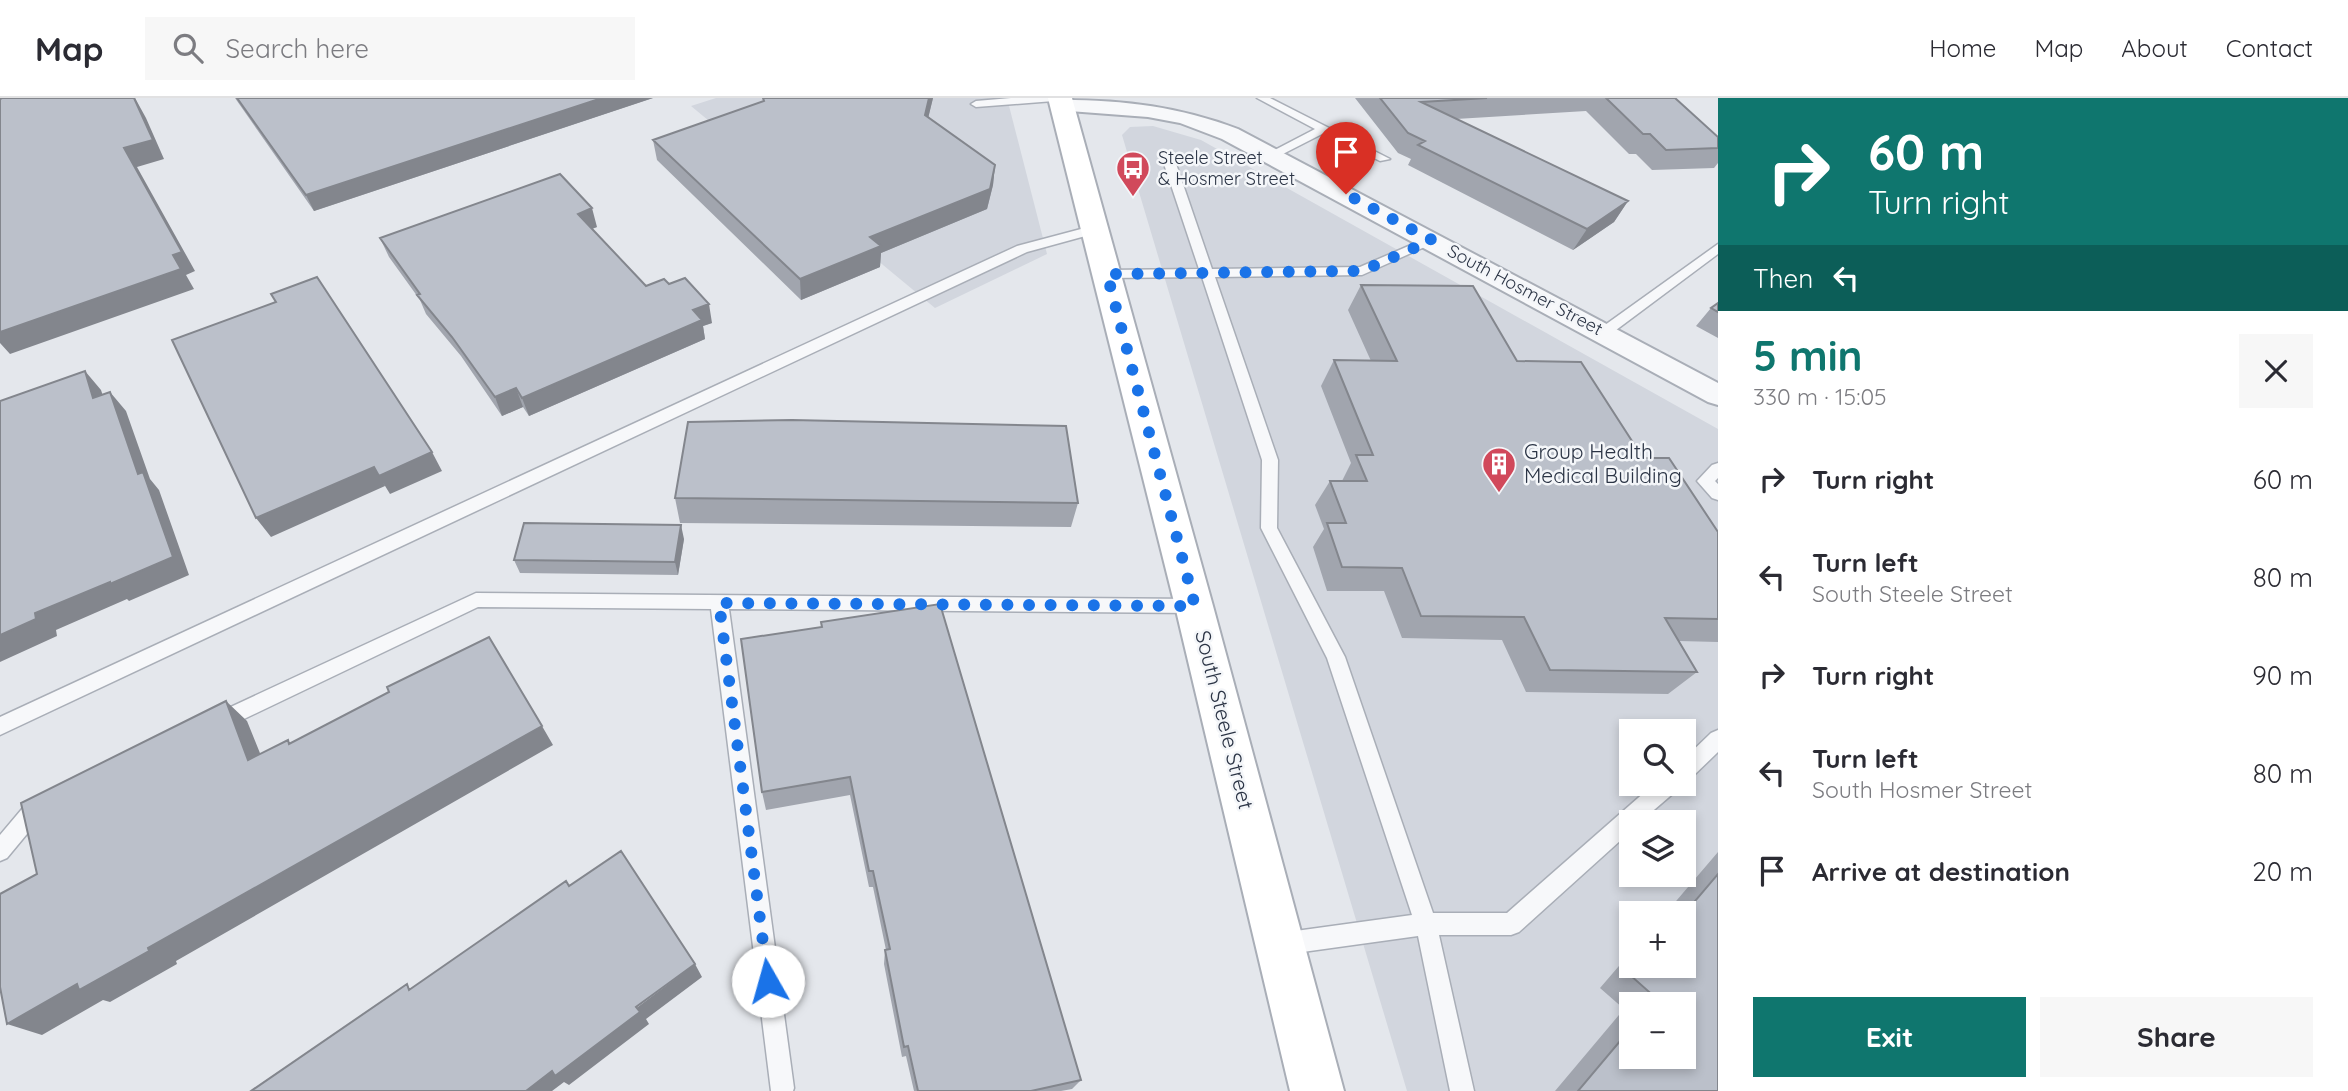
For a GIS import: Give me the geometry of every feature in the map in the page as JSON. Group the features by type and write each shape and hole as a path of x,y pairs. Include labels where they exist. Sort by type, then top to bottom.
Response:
{"main road":[{"name":"South Steele Street","path":"1059,101 1096,229 1195,606 1317,1091"}],"street":[{"name":"South Hosmer Street","path":"1059,101 1127,106 1171,113 1208,124 1273,155 1718,395"}],"lane":[{"path":"1262,98 1384,159"},
{"path":"976,104 1059,101"},
{"path":"1273,155 1324,129"},
{"path":"1167,155 1270,460 1269,528 1336,657 1426,924 1462,1091"},
{"path":"0,726 1023,249 1096,229"},
{"path":"1107,274 1362,271 1432,240"},
{"path":"1603,332 1718,248"},
{"path":"1718,469 1705,481 1718,494"},
{"path":"198,732 476,600 1195,606"},
{"path":"719,603 782,1090"},
{"path":"1696,762 1716,745"},
{"path":"1281,944 1426,924 1511,924 1656,796"},
{"path":"0,851 34,810 60,798"}],"shaded area":[{"path":"716,98 1007,98 1047,254 935,308 691,106"},
{"path":"1153,126 1201,140 1718,429 1718,1091 1407,1091 1122,135 1130,127"}],"building":[{"path":"2,98 134,98 153,140 124,148 182,252 173,255 181,269 0,332"},
{"path":"237,98 602,98 306,195"},
{"path":"763,98 929,98 925,115 995,165 990,189 870,237 881,246 800,279 653,140 764,101"},
{"path":"1380,98 1487,98 1421,102 1628,201 1587,229 1418,145 1425,141 1408,133"},
{"path":"1606,98 1675,98 1718,137 1718,148 1666,150 1650,134 1643,134"},
{"path":"560,174 592,208 578,214 646,286 664,279 669,284 685,278 709,304 693,310 702,320 522,398 516,388 495,397 452,337 417,295 420,294 380,238"},
{"path":"317,277 432,452 379,476 374,467 256,518 172,340 276,302 271,294"},
{"name":"Group Health Medical Building","path":"1361,285 1473,286 1517,361 1581,362 1643,458 1669,458 1718,532 1718,619 1665,618 1697,672 1550,670 1524,617 1421,616 1402,568 1342,567 1327,523 1346,523 1330,481 1367,481 1356,455 1373,455 1334,360 1397,361"},
{"path":"1718,303 1718,312 1711,308"},
{"path":"85,371 93,398 110,392 138,474 143,472 173,557 35,613 36,619 0,635 0,401"},
{"path":"792,420 1066,426 1078,503 675,498 688,422"},
{"path":"524,523 681,525 675,562 514,560"},
{"path":"940,604 1081,1080 1031,1091 918,1091 908,1046 904,1047 885,950 890,949 873,871 869,871 850,777 762,792 741,639 822,627 821,622"},
{"path":"489,637 542,726 148,948 149,951 79,990 77,984 7,1024 0,987 0,894 37,874 21,803 226,701 248,760 288,740 289,744 389,692 387,687"},
{"path":"621,851 695,964 636,1007 640,1012 555,1076 552,1071 526,1091 251,1091 407,984 409,990 566,881 569,886"},
{"path":"1718,874 1718,1091 1578,1091 1619,1042 1619,1069 1696,1069 1696,992 1649,992 1633,978 1696,978 1695,901"}],"place":[{"name":"Steele Street & Hosmer Street","path":"1133,198"},
{"name":"Group Health Medical Building","path":"1499,494"}],"route":[{"path":"768,981 719,603 1195,606 1107,274 1362,271 1432,240 1346,194"}]}
